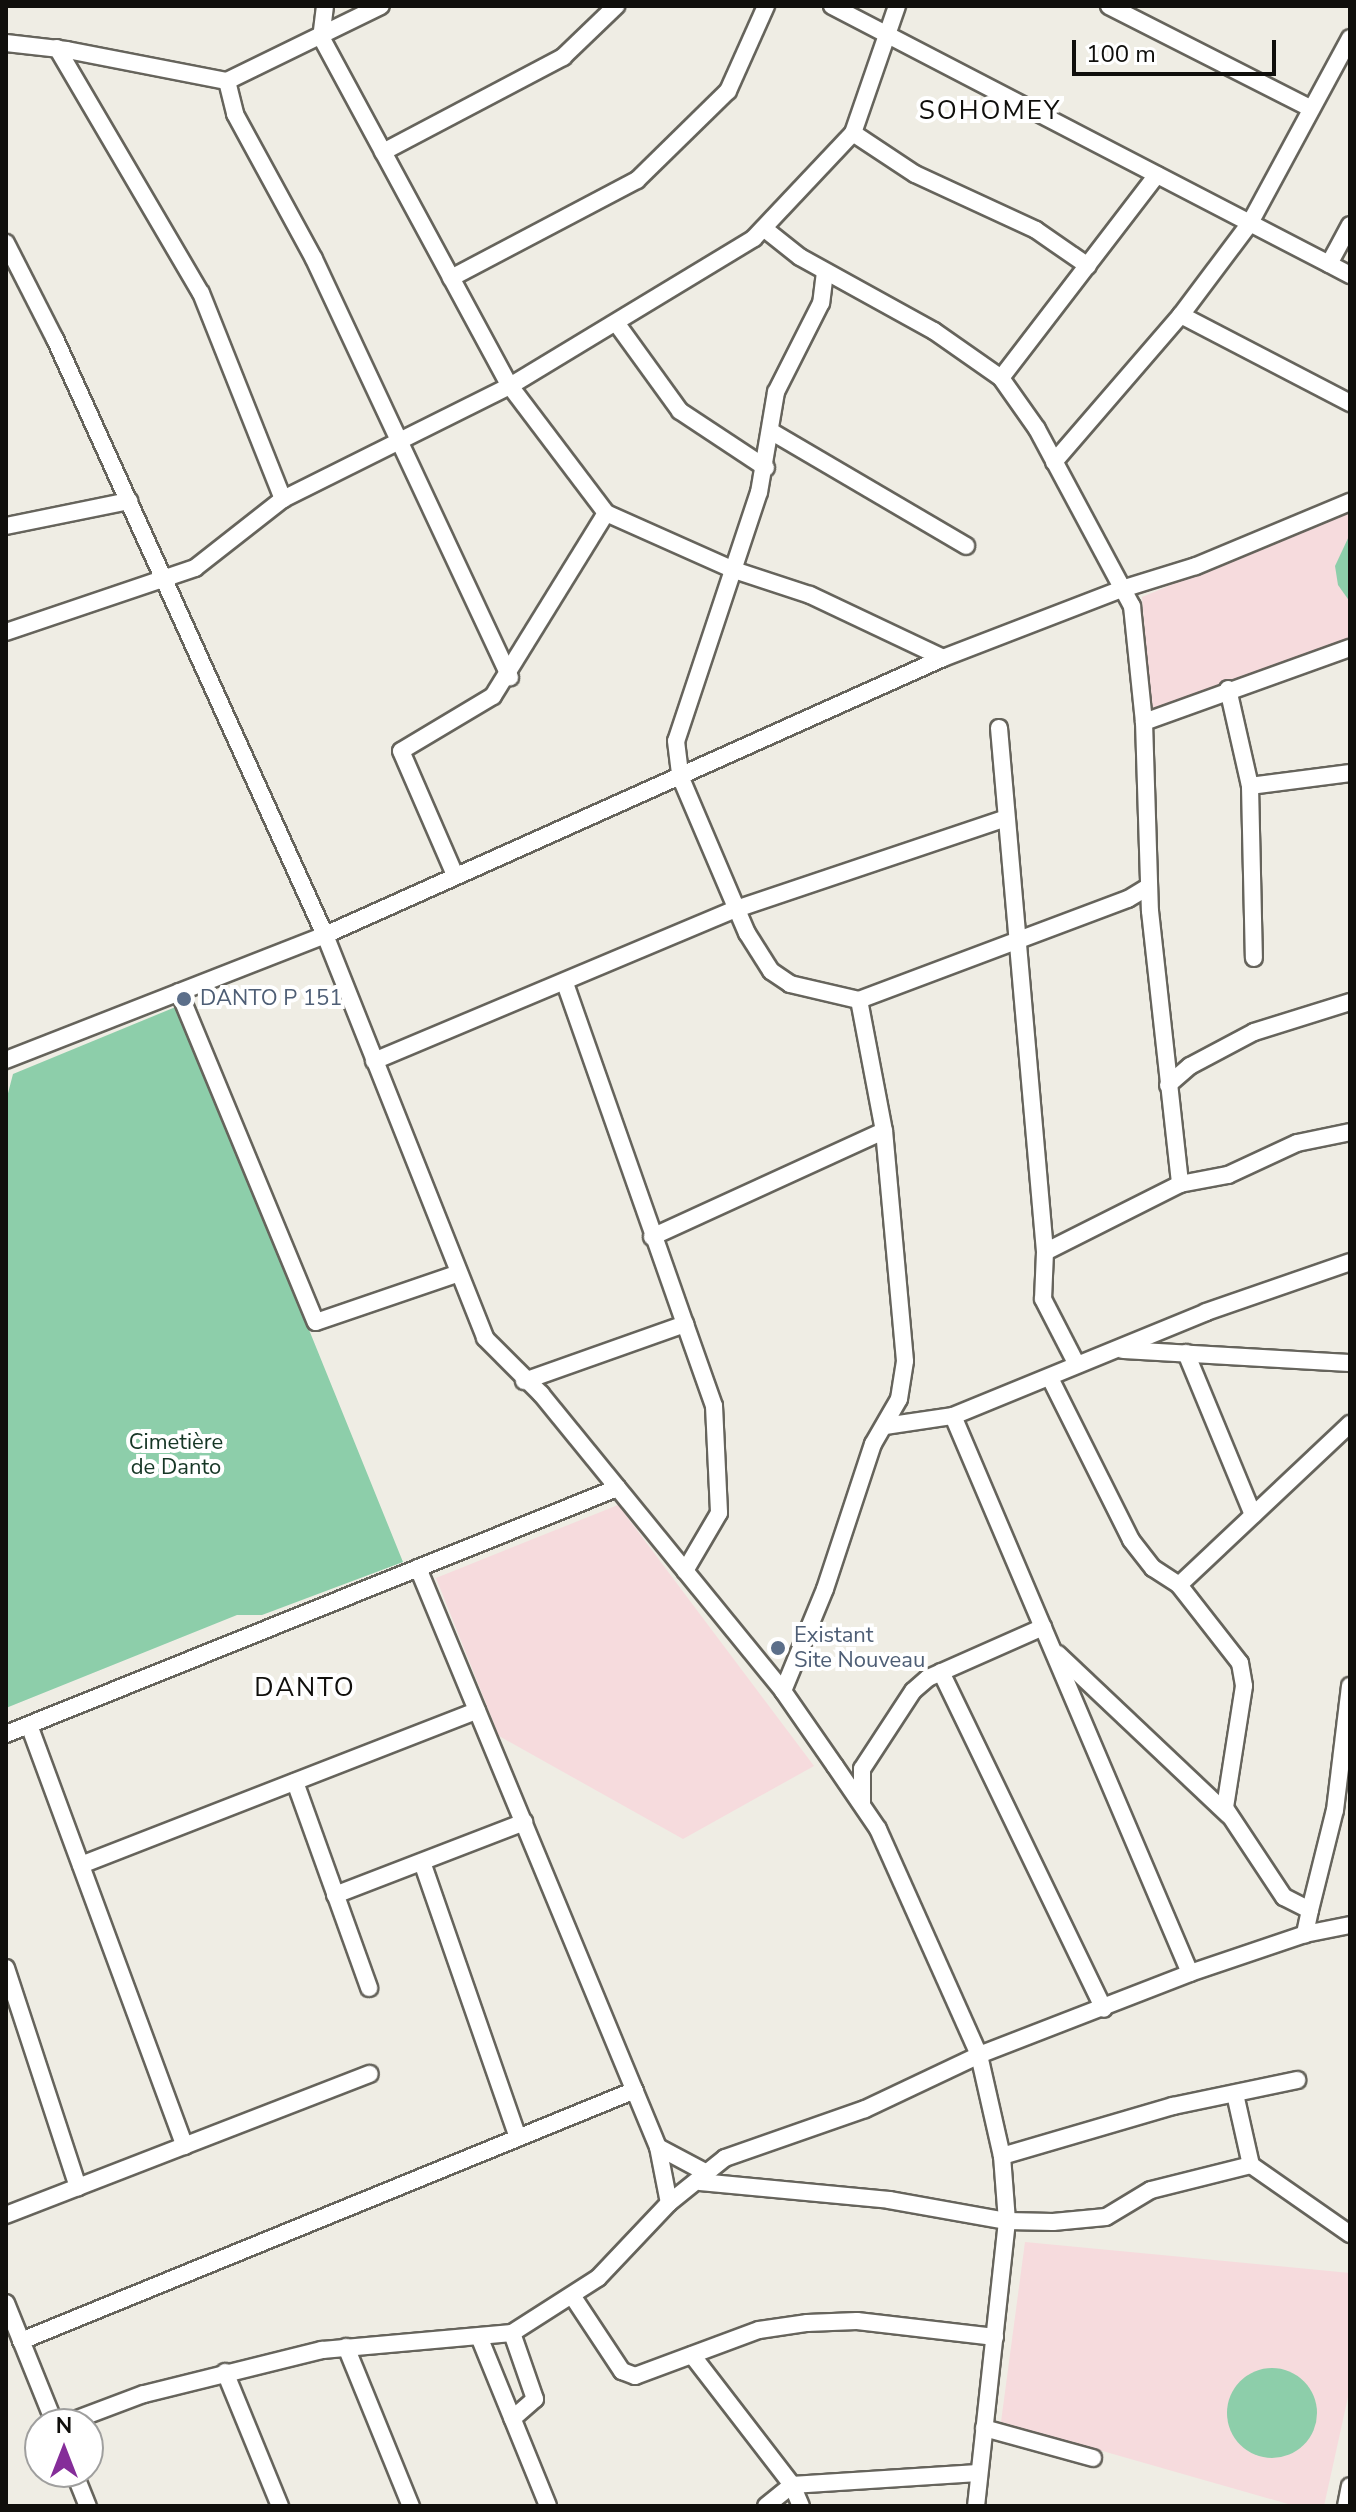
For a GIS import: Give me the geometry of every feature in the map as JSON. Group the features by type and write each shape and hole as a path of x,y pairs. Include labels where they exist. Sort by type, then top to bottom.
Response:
{"street":[{"path":"325,6 321,37 510,386 606,513 734,570 810,595 943,658"},
{"path":"6,43 57,48 227,81 381,6"},
{"path":"383,152 563,57 616,6"},
{"path":"451,278 637,180 728,91 766,6"},
{"path":"832,6 1350,275"},
{"path":"6,632 165,582 195,568 283,499 403,443 510,386 617,324 766,230 853,133 897,6"},
{"path":"1109,6 1310,108"},
{"path":"1054,462 1181,315 1250,223 1350,38"},
{"path":"57,48 201,293 283,499"},
{"path":"227,81 235,114 294,220 403,443 510,677"},
{"path":"853,133 915,174 1055,241 1088,266"},
{"path":"1001,378 1157,175"},
{"path":"1329,264 1350,225"},
{"path":"766,230 825,272 934,331 1001,378 1023,404 1136,618 1144,722 1148,887 1180,1184"},
{"path":"6,243 129,501 325,935 456,1274 485,1338 617,1488 783,1691 878,1829 979,2055 1002,2156 1007,2221 976,2506"},
{"path":"825,272 821,303 781,376 766,468 679,729 680,776 736,909 764,961 780,978 814,993 859,1000 1021,941 1128,899 1148,887"},
{"path":"821,303 854,286"},
{"path":"1181,315 1350,403"},
{"path":"617,324 680,411 766,468"},
{"path":"772,432 966,546"},
{"path":"6,526 129,501"},
{"path":"6,1060 325,935 943,658 1122,589 1196,566 1350,502"},
{"path":"455,875 401,751 477,709 510,677 606,513"},
{"path":"1144,722 1228,689 1350,648"},
{"path":"1228,689 1250,786 1254,958"},
{"path":"999,728 1003,819 1021,941 1045,1252 1043,1299 1076,1363"},
{"path":"1250,786 1350,773"},
{"path":"374,1061 736,909 1003,819"},
{"path":"1128,899 1150,911"},
{"path":"565,983 714,1406 719,1513 685,1571"},
{"path":"179,992 316,1322 456,1274"},
{"path":"783,1691 825,1589 873,1444 899,1399 905,1361 884,1131 859,1000"},
{"path":"1168,1085 1190,1066 1254,1032 1350,1002"},
{"path":"1165,1059 1190,1066"},
{"path":"652,1237 884,1131"},
{"path":"1045,1252 1180,1184 1228,1175 1297,1143 1350,1132"},
{"path":"885,1426 953,1416 1206,1312 1350,1262"},
{"path":"524,1381 685,1324"},
{"path":"1122,1349 1350,1363"},
{"path":"1186,1353 1253,1515"},
{"path":"1050,1378 1131,1540 1153,1568 1179,1585 1240,1663 1243,1674 1228,1815"},
{"path":"953,1416 1190,1973"},
{"path":"1179,1585 1350,1424"},
{"path":"6,1734 617,1488"},
{"path":"418,1568 658,2147 669,2203"},
{"path":"862,1806 862,1769 913,1691 941,1672 1043,1627"},
{"path":"1051,1647 1228,1815 1284,1897 1310,1910"},
{"path":"941,1672 1104,2009"},
{"path":"1305,1934 1335,1810 1350,1686"},
{"path":"81,1865 477,1711"},
{"path":"29,1725 185,2146"},
{"path":"295,1782 369,1988"},
{"path":"335,1895 524,1822"},
{"path":"422,1862 518,2138"},
{"path":"104,2411 225,2372 346,2347 480,2339 512,2333 573,2297 598,2278 669,2203 725,2158 865,2109 979,2055 1104,2009 1190,1973 1305,1934 1350,1925"},
{"path":"6,1968 50,2090 78,2187"},
{"path":"6,2215 370,2074"},
{"path":"1002,2156 1173,2106 1297,2080"},
{"path":"21,2341 635,2090"},
{"path":"1235,2094 1251,2165 1350,2234"},
{"path":"658,2147 703,2178 889,2200 1007,2221 1106,2217 1151,2190 1251,2165"},
{"path":"588,2312 598,2278"},
{"path":"573,2297 588,2312 628,2375 759,2330 807,2323 857,2321 995,2337"},
{"path":"6,2303 48,2408"},
{"path":"512,2333 535,2399 512,2419"},
{"path":"480,2339 548,2506"},
{"path":"346,2347 411,2506"},
{"path":"692,2355 792,2485 801,2506"},
{"path":"225,2372 280,2506"},
{"path":"984,2428 1093,2458"},
{"path":"766,2506 792,2485 978,2473"},
{"path":"1346,2506 1350,2486"}],"shaded area":[{"path":"1350,510 1350,641 1151,710 1142,597"},
{"path":"618,1505 814,1766 683,1839 499,1736 436,1578"},
{"path":"1025,2242 1350,2273 1350,2388 1324,2506 1295,2506 1001,2422"}],"green space":[{"path":"1350,534 1350,602 1338,585 1335,566"},
{"name":"Cimetière de Danto","path":"178,1006 403,1562 262,1615 237,1615 6,1708 6,1101 13,1074"},
{"path":"1272,2368 1289,2371 1304,2381 1314,2396 1317,2413 1314,2430 1304,2445 1289,2455 1272,2458 1255,2455 1240,2445 1230,2430 1227,2413 1230,2396 1240,2381 1255,2371"}],"place":[{"name":"DANTO P 151","path":"184,999"},
{"name":"Existant Site Nouveau","path":"778,1648"}],"district":[{"name":"SOHOMEY","path":"990,111"},
{"name":"DANTO","path":"305,1688"}]}
